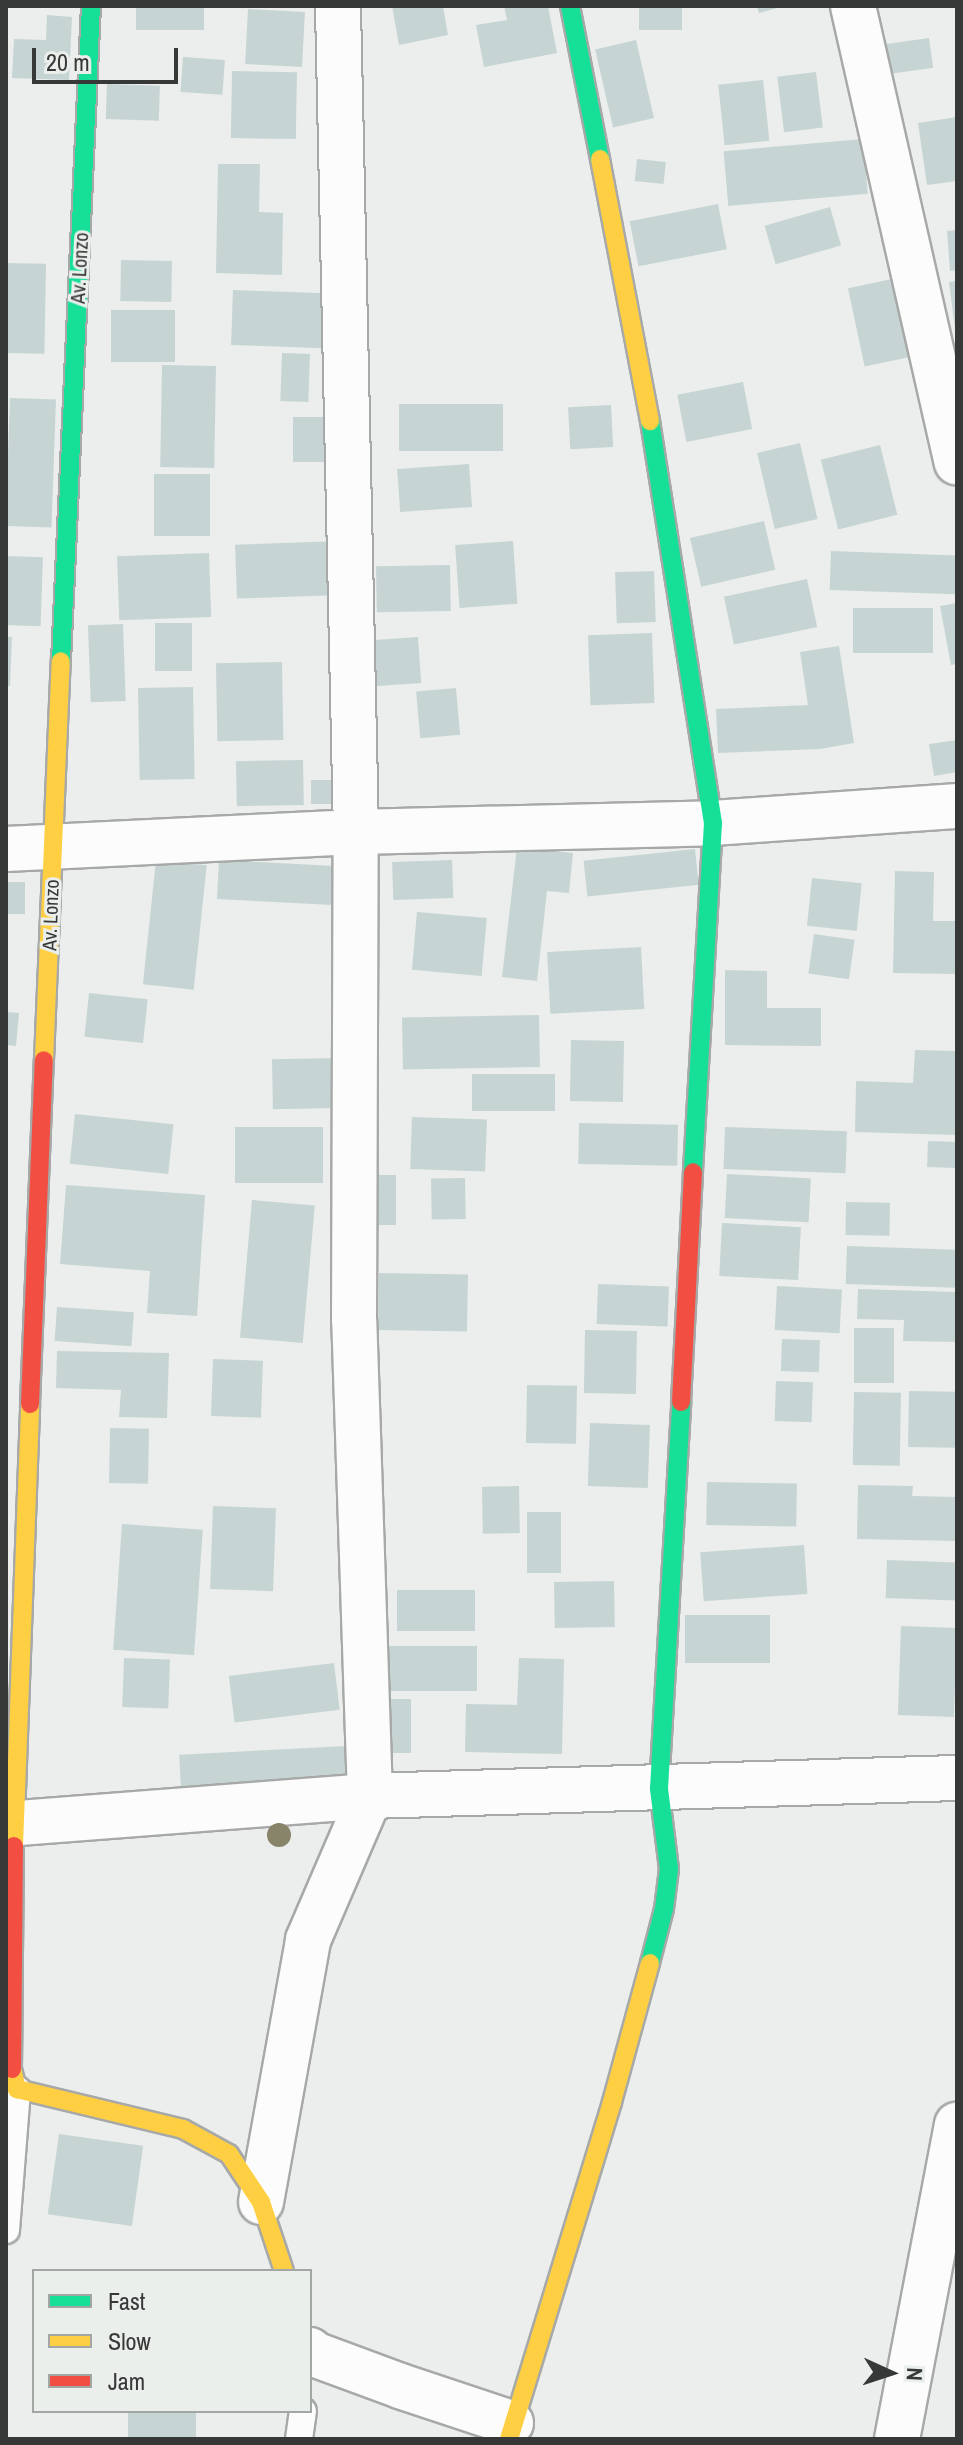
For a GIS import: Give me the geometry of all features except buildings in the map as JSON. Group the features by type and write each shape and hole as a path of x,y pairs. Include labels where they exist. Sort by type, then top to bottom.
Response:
{"street":[{"name":"Av. Lonzo","path":"17,2089 12,2073 10,1824 91,6"},
{"path":"261,2202 308,1940 370,1796 354,1320 356,832 338,6"},
{"path":"312,2356 510,2431 612,2102 664,1909 668,1857 659,1789 713,823 647,404 570,6"},
{"path":"853,6 957,462"},
{"path":"6,849 356,832 713,823 957,806"},
{"path":"10,1824 370,1796 957,1778"},
{"path":"17,2089 183,2129 229,2154 261,2202 283,2269"},
{"path":"897,2439 957,2125"}],"lane":[{"path":"6,2230 17,2089"},
{"path":"299,2439 303,2413"}],"traffic: fast":[{"path":"61,661 91,6"},
{"path":"570,6 600,159"},
{"path":"650,421 713,823 693,1172"},
{"path":"650,1963 664,1909 669,1869 659,1789 681,1402"}],"traffic: slow":[{"path":"600,159 650,421"},
{"path":"44,1060 61,661"},
{"path":"14,1846 30,1404"},
{"path":"509,2439 612,2102 650,1963"},
{"path":"12,2069 17,2089 183,2129 229,2154 261,2202 283,2269"}],"traffic: jam":[{"path":"30,1404 44,1060"},
{"path":"681,1402 693,1172"},
{"path":"12,2069 14,1846"}]}
